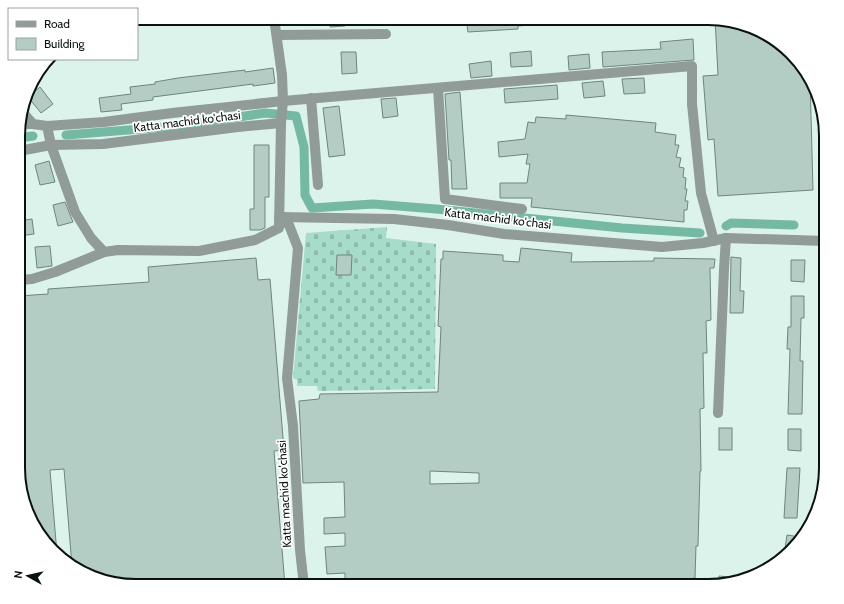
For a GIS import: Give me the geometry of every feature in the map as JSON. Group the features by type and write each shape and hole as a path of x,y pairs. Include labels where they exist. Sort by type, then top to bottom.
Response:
{"street":[{"path":"25,280 55,272 104,252 118,250 199,251 254,240 279,228 281,124 283,101 282,75 275,25"},
{"path":"277,35 386,34"},
{"name":"Katta machid ko'chasi","path":"26,124 47,126 104,122 311,98 692,66 692,104 701,193 714,240"},
{"name":"Katta machid ko'chasi","path":"438,88 445,200 522,209"},
{"path":"311,98 318,185"},
{"path":"27,117 33,124"},
{"name":"Katta machid ko'chasi","path":"25,150 51,145 103,144 238,127 281,124"},
{"path":"47,126 51,145 76,212 91,238 104,252"},
{"name":"Katta machid ko'chasi","path":"279,217 394,219 448,225 504,234 662,248 703,243 726,238 819,241"},
{"name":"Katta machid ko'chasi","path":"279,217 288,226 298,248 287,378 293,426 300,550 303,579"},
{"path":"718,413 726,238"}],"green space":[{"path":"387,227 386,238 436,244 435,389 318,391 317,386 297,386 297,380 293,378 306,233"}],"building":[{"path":"330,25 345,25 345,26 330,27"},
{"path":"467,25 530,25 518,26 518,29 468,32"},
{"path":"715,25 730,27 757,36 776,48 792,63 810,92 813,190 718,196 714,139 708,140 703,76 718,75"},
{"path":"693,39 694,60 603,67 602,52 661,49 660,42"},
{"path":"531,51 532,66 511,67 510,53"},
{"path":"341,52 356,52 357,73 342,74"},
{"path":"589,54 590,68 569,70 568,56"},
{"path":"491,61 492,76 471,78 469,64"},
{"path":"273,68 275,83 253,86 253,84 153,97 153,100 121,104 122,110 101,112 99,98 131,94 130,87 155,84 155,82 178,78"},
{"path":"644,78 645,93 624,94 622,79"},
{"path":"603,81 605,96 584,98 582,83"},
{"path":"557,85 558,99 505,103 504,89"},
{"path":"40,87 53,104 41,113 31,101 33,93"},
{"path":"460,92 467,189 452,189 445,94"},
{"path":"396,98 398,116 383,118 381,99"},
{"path":"339,106 345,155 329,157 323,108"},
{"path":"566,115 656,123 655,132 676,135 675,145 679,145 676,157 681,158 679,167 684,168 683,177 686,178 685,189 687,189 685,201 688,201 687,210 684,210 684,222 531,207 532,198 500,198 500,183 527,183 530,164 526,164 528,154 499,157 498,142 525,139 528,122 535,123 536,117 566,119"},
{"path":"254,145 269,145 269,197 265,197 265,228 260,230 250,230 250,209 254,209"},
{"path":"49,161 55,182 40,185 35,165"},
{"path":"65,202 73,222 58,226 53,205"},
{"path":"32,219 34,234 25,235 25,220"},
{"path":"50,246 52,266 37,268 35,247"},
{"path":"521,248 572,253 571,262 654,261 654,258 715,259 714,268 710,268 711,320 706,321 707,353 703,353 704,408 700,409 701,471 698,546 696,546 695,578 345,579 345,573 327,574 325,547 345,546 345,533 324,534 324,518 345,517 344,482 303,483 299,401 319,399 320,394 438,392 441,327 438,326 441,259 443,259 443,251 503,255 503,261 519,262","holes":["430,471 479,473 479,483 430,484"]},
{"path":"337,255 352,255 351,275 336,275"},
{"path":"731,257 741,258 740,291 744,291 743,313 730,313"},
{"path":"256,258 258,280 270,279 284,450 274,451 284,579 129,579 114,577 87,568 71,558 64,469 50,470 56,546 40,524 33,511 27,490 25,475 25,296 48,294 48,289 149,282 148,267"},
{"path":"791,260 805,260 804,282 791,281"},
{"path":"791,296 804,296 804,318 801,318 800,361 803,361 802,414 788,414 790,349 787,349 788,327 791,327"},
{"path":"719,428 732,428 732,450 719,450"},
{"path":"788,429 801,429 801,451 788,450"},
{"path":"787,468 800,468 797,518 784,518"},
{"path":"787,535 796,536 787,547 785,549"},
{"path":"719,576 728,577 723,578 719,578"}],"waterway":[{"path":"66,135 178,126 265,113 296,116 304,147 305,195 312,208 373,204 622,228 700,233"},
{"path":"25,137 33,136"},
{"path":"726,226 731,223 794,225"}]}
